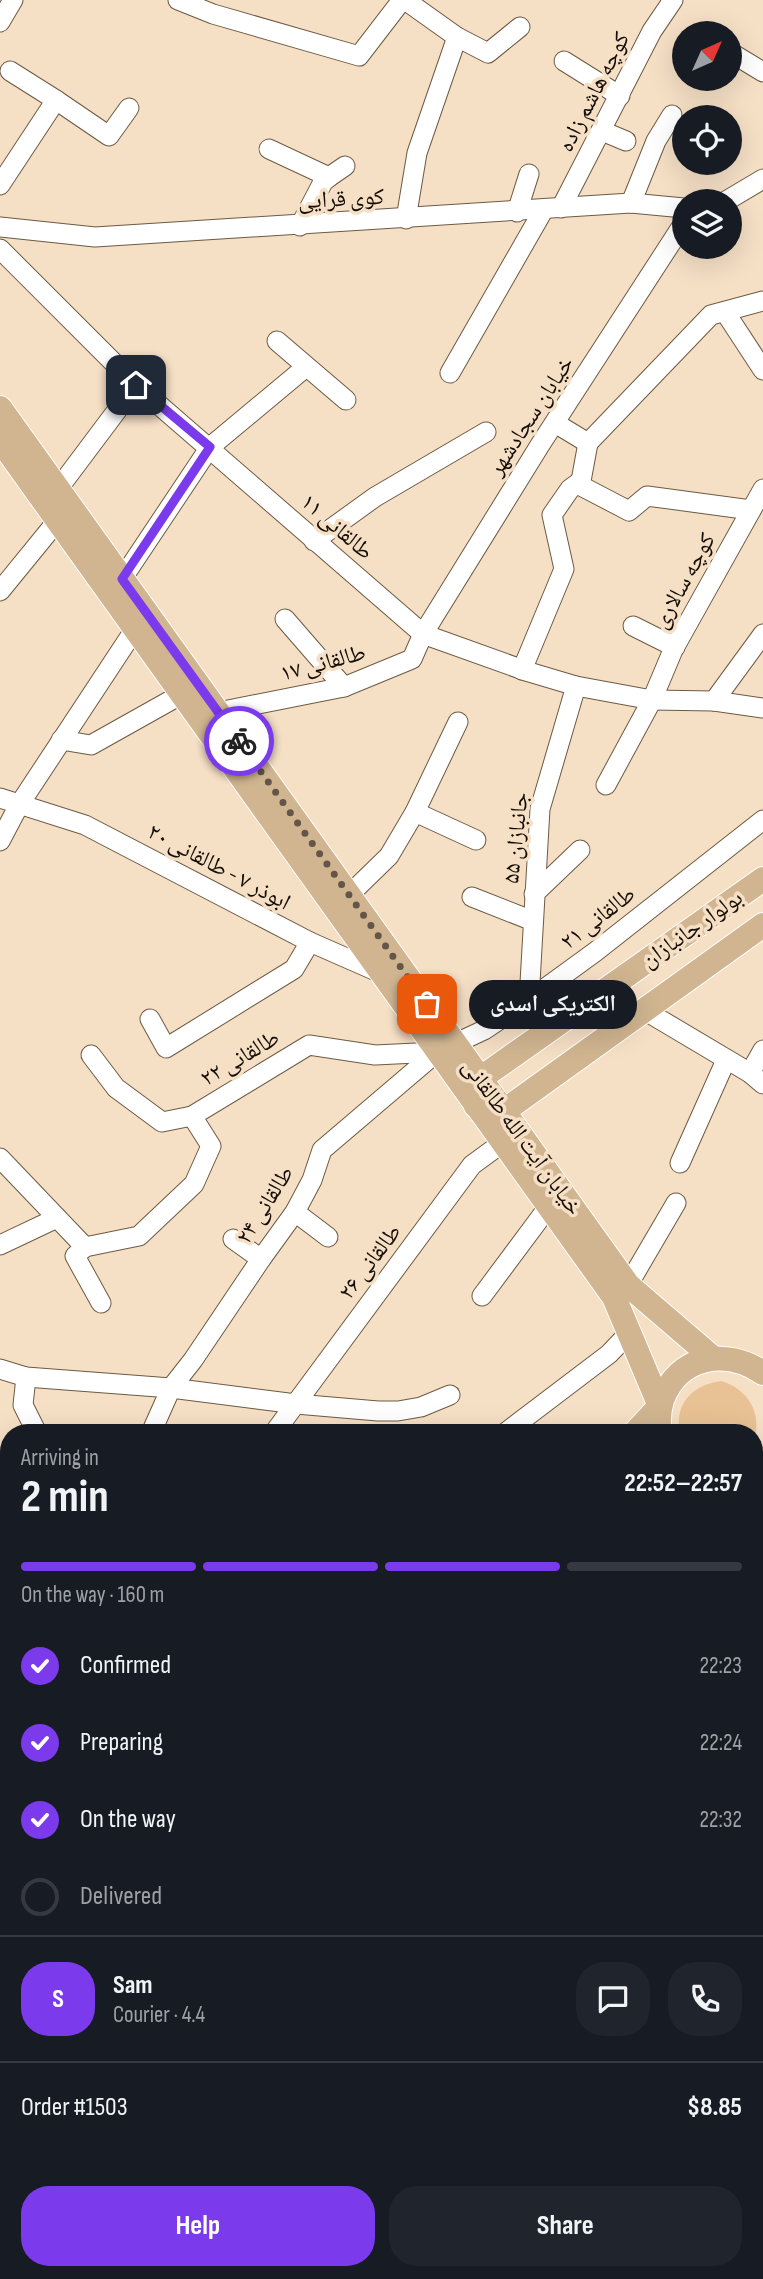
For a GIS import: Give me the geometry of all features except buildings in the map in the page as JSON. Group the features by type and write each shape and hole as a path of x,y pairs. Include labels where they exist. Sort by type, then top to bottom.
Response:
{"main road":[{"name":"خیابان آیت الله طالقانی","path":"0,408 412,984 476,1106 511,1137 621,1291"},
{"name":"خیابان آیت الله طالقانی","path":"0,440 382,974 446,1049 481,1078 504,1111 511,1137 549,1206 621,1291"},
{"name":"بولوار جانبازان","path":"481,1078 763,879"},
{"name":"بولوار جانبازان","path":"504,1111 763,925"},
{"path":"559,1022 582,1055"},
{"path":"481,1078 476,1106 504,1111"},
{"path":"621,1291 629,1333 660,1406 660,1424"},
{"path":"621,1291 725,1359 763,1373"},
{"path":"643,1424 660,1406 666,1391 685,1369 699,1362 763,1354"}],"street":[{"path":"0,22 13,0"},
{"path":"178,0 213,14 359,56 403,0 457,37 488,53 520,27"},
{"name":"کوچه هاشم زاده","path":"450,373 603,131 652,31 673,0"},
{"path":"405,219 417,153 457,37"},
{"path":"742,59 763,72"},
{"path":"564,61 620,96"},
{"path":"10,71 109,136 129,108"},
{"path":"0,185 56,100"},
{"path":"631,204 656,141 672,115"},
{"path":"603,131 626,141"},
{"path":"269,149 337,172 323,182 300,226"},
{"path":"517,212 529,174"},
{"path":"742,191 763,179"},
{"name":"کوی قرایی","path":"0,227 95,237 631,204 672,207"},
{"name":"خیابان سجادشهر","path":"423,634 672,241"},
{"name":"طالقانی ۱۱","path":"0,249 136,385 423,634 522,670 576,686 653,700 714,701 763,708"},
{"path":"751,510 647,496 629,511 583,487 581,481 589,443 711,315 763,301"},
{"path":"725,312 763,370"},
{"path":"277,341 346,400"},
{"path":"122,579 210,447 306,367"},
{"path":"58,489 136,385"},
{"path":"555,423 589,443"},
{"path":"314,541 375,497 486,432"},
{"path":"522,670 564,569 552,515 570,489 581,481"},
{"name":"کوچه سالاری","path":"606,785 653,700 675,647 763,489"},
{"path":"0,591 58,520"},
{"path":"285,620 344,687"},
{"path":"633,626 675,647"},
{"path":"0,841 19,805 135,629"},
{"name":"طالقانی ۱۷","path":"218,712 344,687 412,659 423,634"},
{"path":"714,701 763,634"},
{"name":"جانبازان ۵۵","path":"529,1000 540,809 576,686"},
{"path":"61,740 91,745 182,694"},
{"path":"349,895 390,856 415,812 458,722"},
{"name":"ابوذر ۷ - طالقانی ۲۰","path":"0,798 85,825 310,942 382,974 412,984"},
{"path":"415,812 476,840"},
{"name":"طالقانی ۲۱","path":"446,1049 484,1030 529,1000 595,952 763,820"},
{"path":"534,894 580,850"},
{"path":"472,897 533,921"},
{"path":"150,1019 166,1048 294,969 310,942"},
{"path":"644,1010 757,1079 763,1050"},
{"name":"طالقانی ۲۲","path":"85,1247 139,1237 194,1184 211,1146 192,1116 309,1045 375,1055 446,1049"},
{"name":"طالقانی ۲۴","path":"155,1424 171,1388 295,1212 312,1180 323,1150 446,1049"},
{"path":"91,1055 116,1088 162,1122 192,1116"},
{"path":"680,1163 726,1060"},
{"name":"طالقانی ۲۶","path":"281,1424 472,1165 511,1137"},
{"path":"0,1158 85,1247 75,1256 101,1303"},
{"path":"621,1291 676,1203"},
{"path":"482,1296 549,1206"},
{"path":"295,1212 328,1237"},
{"path":"0,1245 57,1218"},
{"path":"233,1239 261,1259"},
{"path":"517,1424 608,1354 629,1333"},
{"path":"0,1369 26,1377 171,1388 296,1404 398,1411 421,1407 450,1395"},
{"path":"26,1377 23,1405 32,1424"}],"shaded area":[{"path":"721,1381 738,1389 751,1403 756,1424 679,1424 680,1413 687,1398 711,1383"}],"way so far":[{"path":"239,741 427,1004"}],"place":[{"name":"الکتریکی اسدی","path":"427,1004"}],"route":[{"path":"136,385 210,447 122,579 239,741"}]}
